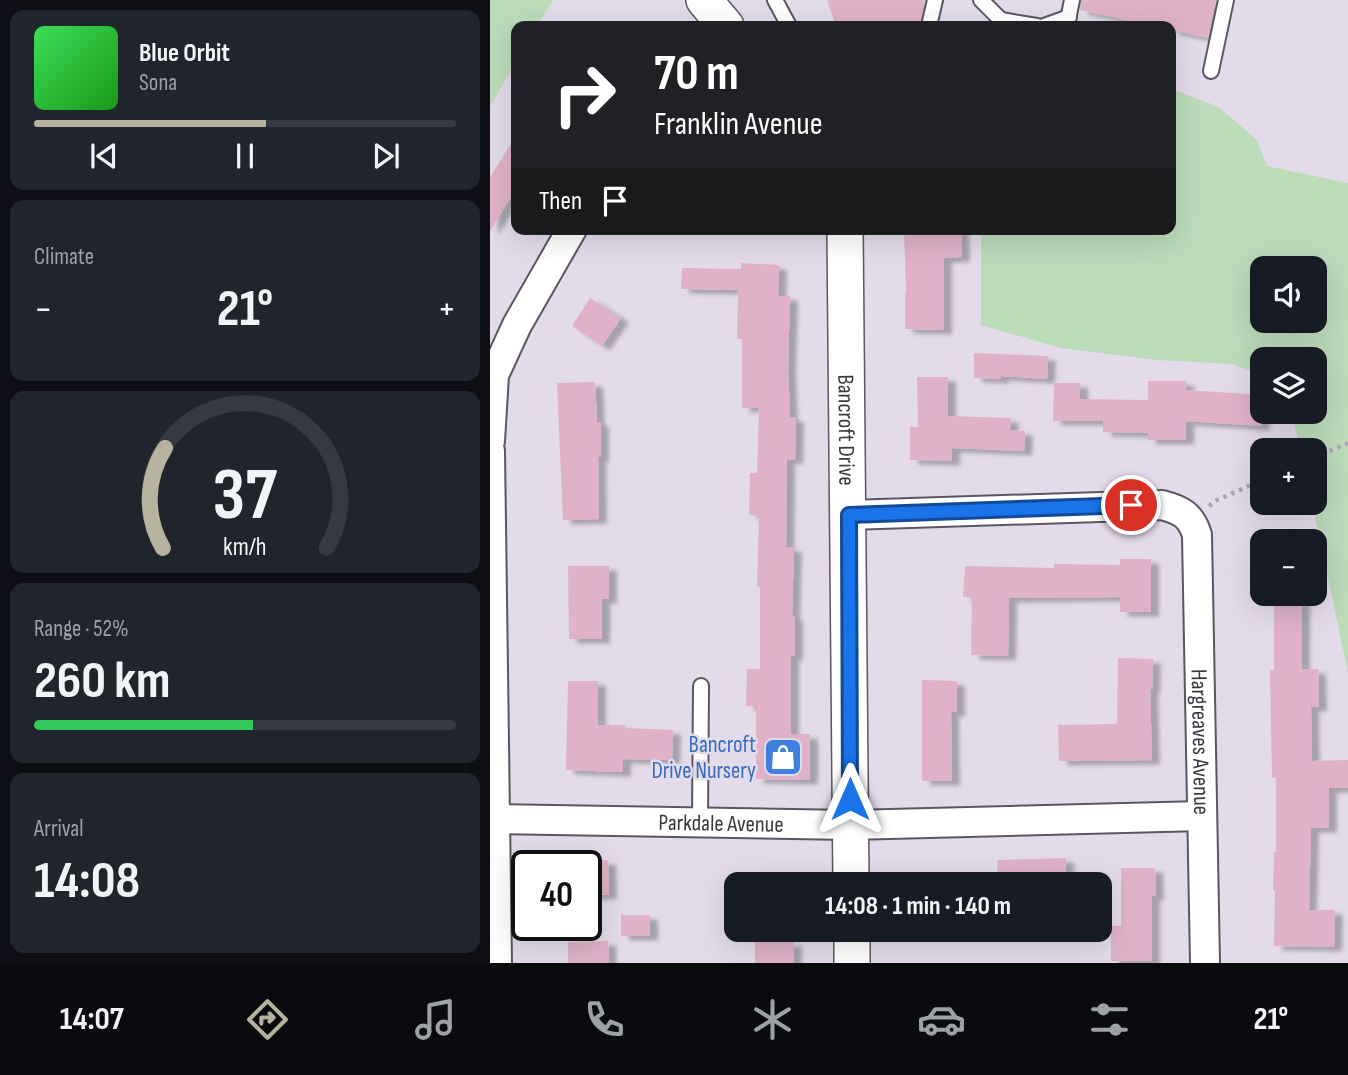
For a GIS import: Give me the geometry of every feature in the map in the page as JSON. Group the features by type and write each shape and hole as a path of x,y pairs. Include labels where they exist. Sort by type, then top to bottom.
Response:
{"street":[{"path":"704,0 722,21"},
{"path":"490,441 494,375 517,325 569,235"},
{"name":"Bancroft Drive","path":"845,235 851,872"},
{"path":"490,450 497,963"},
{"path":"849,515 1162,505 1180,509 1193,521"},
{"name":"Hargreaves Avenue","path":"1193,521 1197,535 1205,963"},
{"name":"Parkdale Avenue","path":"493,819 850,825 1202,816"},
{"path":"852,942 852,963"}],"lane":[{"path":"775,0 786,21"},
{"path":"930,21 935,0"},
{"path":"981,0 1002,20 1008,21"},
{"path":"1068,21 1072,0"},
{"path":"1211,71 1226,0"},
{"path":"700,822 701,687"}],"path":[{"path":"1327,452 1348,443"},
{"path":"1193,521 1215,501 1250,485"}],"green space":[{"path":"490,0 553,0 540,21 511,21 511,70 490,107"},
{"path":"1176,91 1217,106 1256,139 1267,166 1348,183 1348,673 1327,573 1327,529 1318,529 1315,515 1327,515 1327,438 1298,438 1295,424 1327,424 1327,347 1250,347 1250,371 1232,364 1158,360 1061,348 981,325 981,235 1176,235"}],"building":[{"path":"827,0 925,0 921,21 834,21"},
{"path":"1081,0 1216,0 1208,38 1176,31 1176,21 1132,21 1080,10"},
{"path":"511,144 511,197 490,231 490,177"},
{"path":"904,235 961,235 962,257 944,258 944,330 905,329"},
{"path":"741,263 779,265 778,296 790,296 790,417 796,418 795,460 787,459 786,547 794,547 792,616 795,616 795,656 791,656 791,734 810,734 810,780 756,779 756,706 746,706 747,669 760,669 760,587 757,587 759,516 749,515 750,473 757,473 759,408 742,408 742,339 737,339 738,290 681,289 682,268 741,269"},
{"path":"590,298 621,318 602,346 572,326"},
{"path":"974,353 1048,356 1047,379 1001,376 1001,379 974,378"},
{"path":"917,377 948,377 948,416 1011,418 1010,430 1025,431 1024,451 952,448 952,461 910,460 910,427 918,427"},
{"path":"1148,381 1186,381 1186,390 1250,394 1250,424 1262,426 1186,421 1186,440 1148,440 1148,433 1103,432 1103,421 1053,421 1054,383 1080,383 1080,399 1148,400"},
{"path":"595,382 597,422 601,422 601,457 598,457 599,519 563,520 557,383"},
{"path":"1120,559 1151,559 1151,612 1120,612 1120,597 1009,598 1008,656 971,655 972,597 963,597 965,566 1054,568 1054,564 1120,565"},
{"path":"568,566 609,566 609,599 602,599 602,639 569,639"},
{"path":"1274,606 1302,606 1302,669 1318,669 1319,707 1311,707 1312,761 1348,760 1348,788 1329,788 1329,828 1311,828 1309,910 1335,910 1334,947 1274,946 1276,778 1272,778 1270,670 1274,670"},
{"path":"1118,658 1153,659 1150,689 1152,760 1059,761 1058,725 1117,724"},
{"path":"922,680 957,681 957,712 951,712 952,781 922,781"},
{"path":"568,681 598,681 598,725 673,730 672,760 623,759 623,772 566,770"},
{"path":"1066,858 1066,872 998,872 997,860"},
{"path":"602,860 608,860 609,895 602,895"},
{"path":"1121,868 1155,868 1152,961 1111,961 1112,926 1121,926"},
{"path":"621,915 650,915 650,936 621,936"},
{"path":"608,941 609,963 568,963 568,942"},
{"path":"755,942 794,942 794,963 755,963"}],"place":[{"name":"Bancroft Drive Nursery","path":"783,757"}],"route":[{"path":"850,799 849,515 1131,505"}]}
